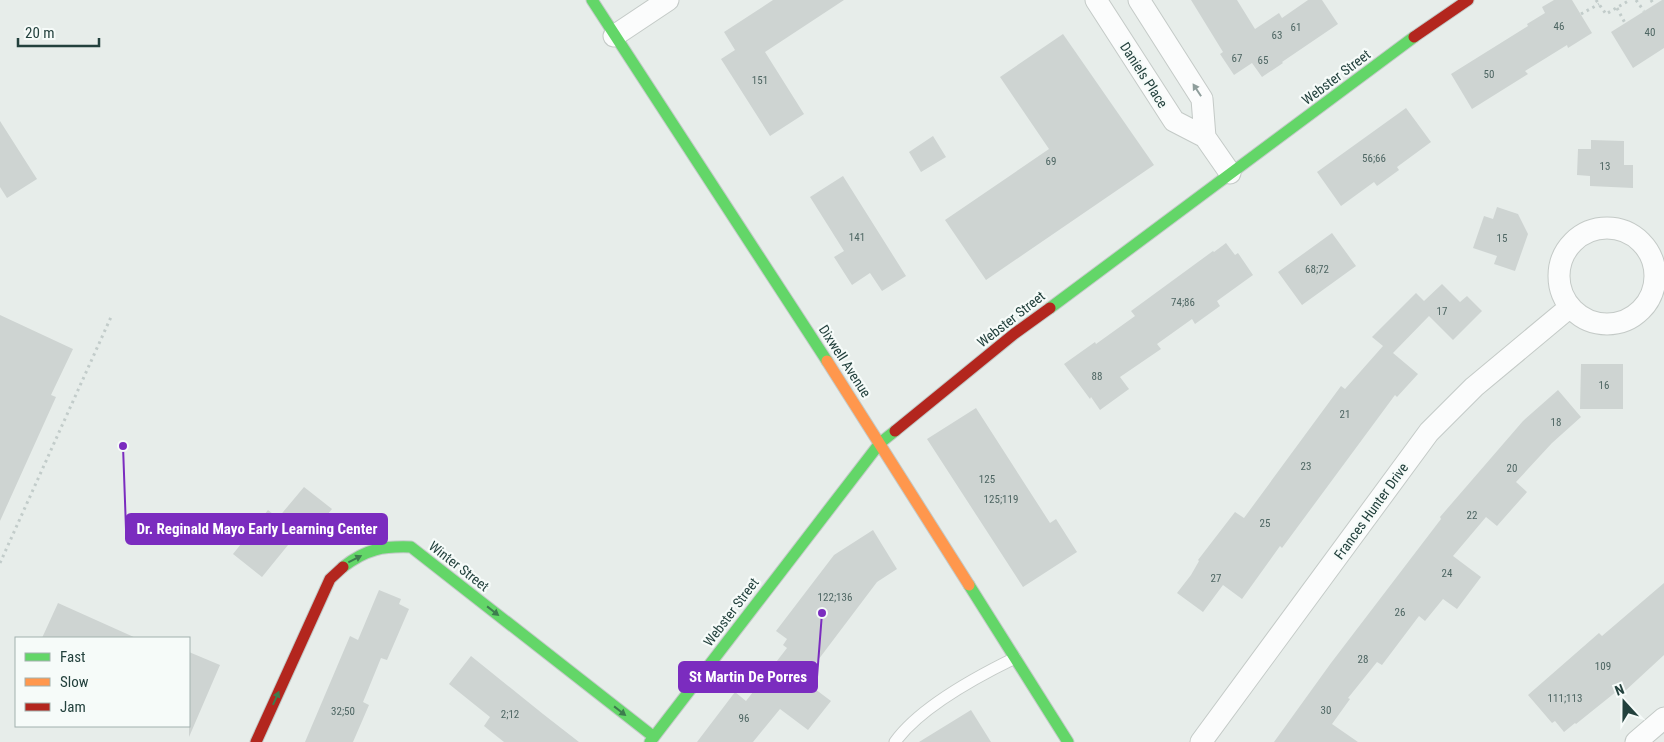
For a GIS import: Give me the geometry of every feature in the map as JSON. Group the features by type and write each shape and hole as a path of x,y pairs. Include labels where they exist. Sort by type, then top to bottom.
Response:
{"street":[{"name":"Dixwell Avenue","path":"592,0 880,443 1068,742"},
{"path":"614,36 668,0"},
{"name":"Daniels Place","path":"1096,0 1174,121 1205,138 1230,173"},
{"path":"1139,0 1202,98 1205,138"},
{"name":"Webster Street","path":"652,740 880,443 1014,334 1428,27 1468,0"},
{"path":"1608,228 1624,231 1656,247 1656,283 1650,299 1640,312 1621,323 1599,324 1583,318 1570,307 1562,293 1559,276 1562,259 1577,239 1591,231 1608,228"},
{"name":"Frances Hunter Drive","path":"1201,742 1429,432 1474,387 1570,307"},
{"name":"Winter Street","path":"256,742 330,579 347,563 366,553 387,547 411,547 652,740"},
{"path":"1636,742 1664,718"}],"lane":[{"path":"894,742 902,731 939,701 988,671 1015,658"}],"path":[{"path":"1596,0 1606,14 1630,0"},
{"path":"1636,0 1644,11"},
{"path":"1651,0 1654,5"},
{"path":"1581,14 1599,4"},
{"path":"1617,8 1625,23"},
{"path":"0,563 111,317"}],"building":[{"path":"773,0 844,0 765,52 804,114 770,136 721,59 735,50 724,32"},
{"path":"1191,0 1237,0 1255,29 1279,13 1282,18 1308,0 1322,0 1338,24 1262,77 1252,63 1234,75 1220,54 1223,52"},
{"path":"1554,0 1572,0 1592,33 1568,48 1567,45 1525,71 1528,74 1472,109 1451,74 1528,26 1527,24 1545,13 1542,7"},
{"path":"1664,0 1664,48 1633,68 1611,32"},
{"path":"1063,34 1154,165 986,280 945,220 1049,149 1000,77"},
{"path":"1406,108 1431,142 1397,167 1399,170 1377,186 1374,182 1341,206 1317,172"},
{"path":"0,121 37,179 7,198 0,187"},
{"path":"933,136 946,157 921,172 909,152"},
{"path":"1591,140 1624,141 1624,165 1633,165 1633,188 1590,186 1590,176 1577,175 1578,149 1591,149"},
{"path":"843,176 906,276 882,291 870,273 852,285 834,257 844,251 810,197"},
{"path":"1497,207 1518,214 1528,234 1515,271 1494,264 1497,256 1473,248 1484,216 1493,219"},
{"path":"1332,233 1356,266 1302,305 1278,272"},
{"path":"1226,243 1235,255 1238,253 1253,275 1217,301 1220,306 1195,324 1192,319 1157,344 1161,349 1120,377 1129,389 1100,410 1064,364 1135,316 1131,311"},
{"path":"1442,284 1460,302 1467,296 1482,311 1453,340 1429,316 1393,353 1418,374 1397,397 1395,395 1242,599 1223,585 1203,612 1177,593 1191,575 1198,560 1235,512 1244,518 1341,386 1345,389 1383,346 1372,337 1416,293 1424,301"},
{"path":"0,315 73,349 51,395 56,397 0,521"},
{"path":"1581,364 1623,364 1623,409 1580,409"},
{"path":"1558,390 1581,417 1552,443 1516,482 1527,492 1497,526 1486,517 1453,556 1481,577 1457,609 1443,599 1425,621 1419,616 1382,665 1377,662 1348,698 1350,699 1332,724 1358,742 1274,742 1331,663 1441,519 1440,517 1523,421"},
{"path":"976,408 1050,523 1056,519 1077,552 1023,587 927,439"},
{"path":"304,487 332,509 306,541 297,534 262,577 233,554 268,510 278,518"},
{"path":"873,530 897,569 877,582 803,680 831,701 808,730 780,709 753,742 697,742 735,692 746,701 787,648 783,645 787,639 776,631 834,555"},
{"path":"1664,583 1664,655 1625,691 1622,687 1564,732 1555,721 1552,723 1528,695 1599,633 1602,636"},
{"path":"379,590 401,599 399,604 409,609 387,660 381,658 363,702 369,705 353,742 305,742 350,636 358,640"},
{"path":"58,603 134,637 42,637"},
{"path":"190,652 220,665 189,737 190,727"},
{"path":"471,656 579,742 504,742 484,726 490,717 449,684"},
{"path":"971,710 991,742 919,742"}],"traffic: fast":[{"path":"592,0 827,361"},
{"path":"1050,308 1414,37"},
{"path":"650,742 880,443 895,431"},
{"path":"343,567 367,552 383,548 411,547 654,737"},
{"path":"969,585 1068,742"}],"traffic: slow":[{"path":"827,361 969,585"}],"traffic: jam":[{"path":"1414,37 1468,0"},
{"path":"895,431 1014,334 1050,308"},
{"path":"256,742 330,579 343,567"}],"place":[{"name":"Dr. Reginald Mayo Early Learning Center","path":"123,446"},
{"name":"St Martin De Porres","path":"822,613"}]}
